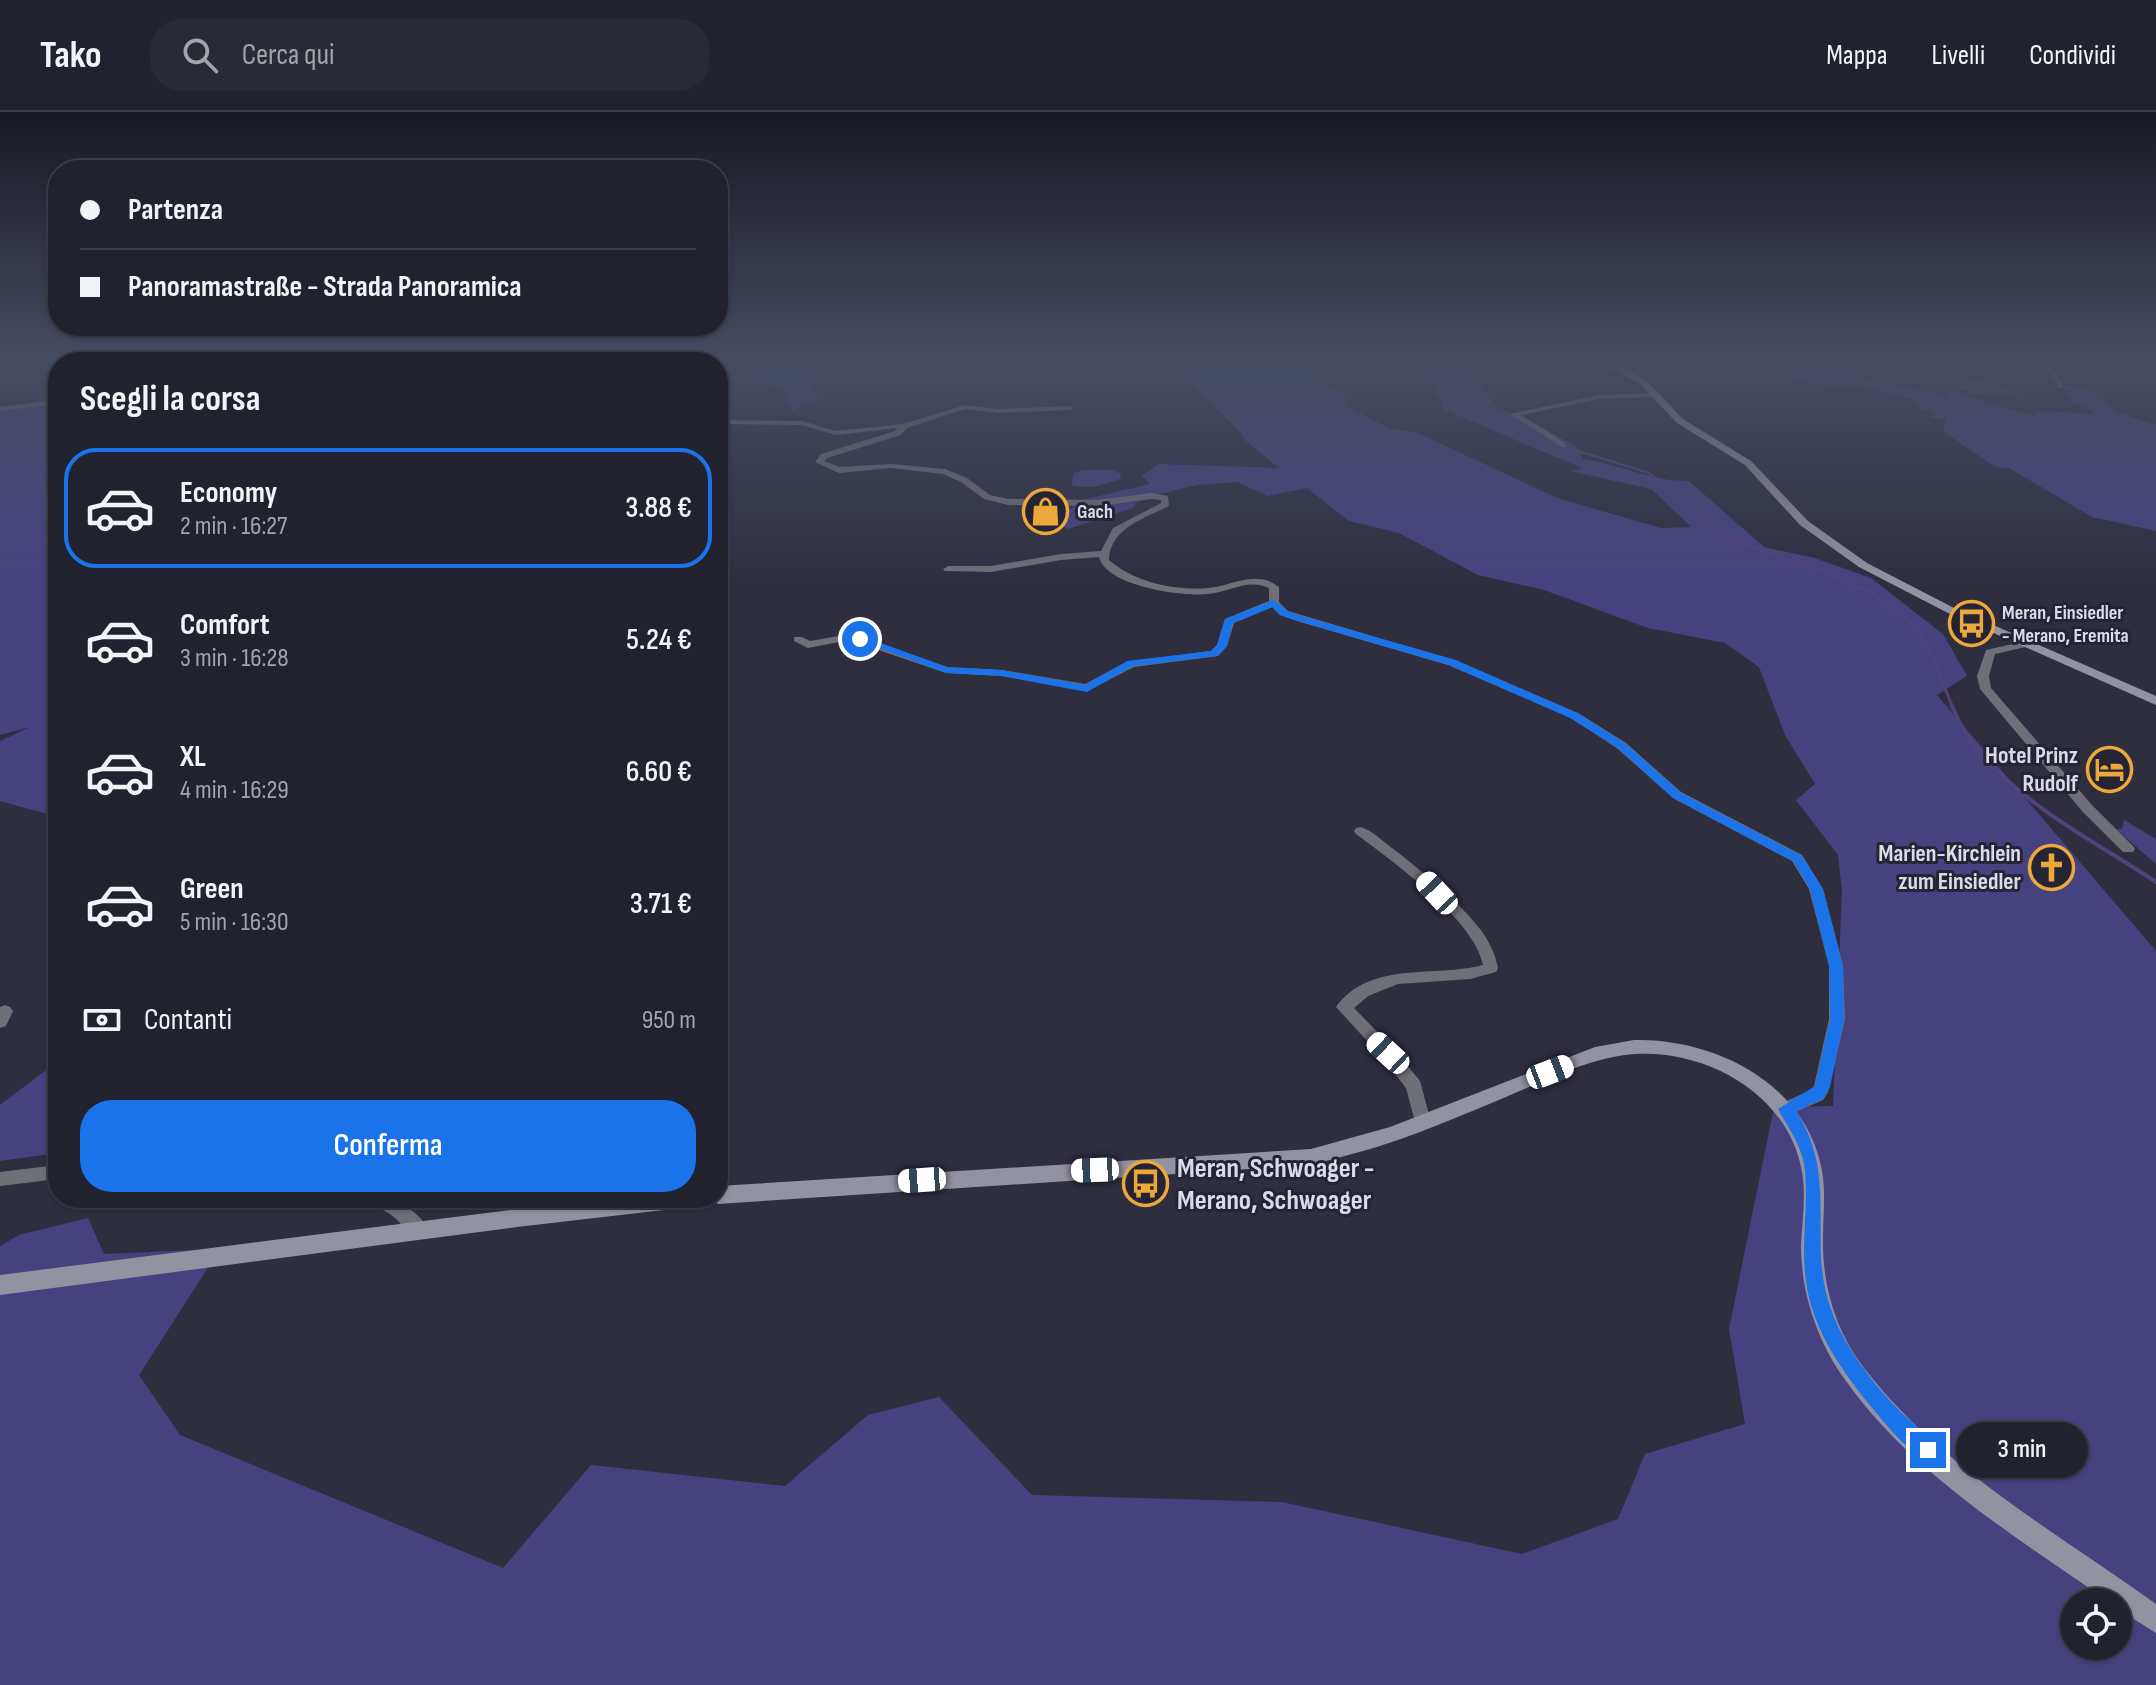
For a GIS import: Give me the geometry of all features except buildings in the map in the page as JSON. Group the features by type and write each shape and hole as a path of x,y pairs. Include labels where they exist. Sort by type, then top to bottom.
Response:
{"main road":[{"path":"1704,437 1748,463 1791,511 1830,543 1924,598 2156,701"},
{"path":"728,1194 1311,1157 1359,1146 1601,1052 1637,1044 1671,1047 1723,1063 1754,1081 1786,1109 1802,1134 1812,1165 1812,1250 1818,1296 1839,1350 1862,1384 1895,1420 1951,1469 2156,1620"},
{"path":"0,1285 141,1269 418,1228 599,1208"}],"street":[{"path":"884,437 819,460 828,468 891,466 937,471 958,477 989,498 1022,503 1097,503 1152,496 1165,498 1166,504 1116,530 1104,554 1104,561 1113,569 1164,588 1199,592 1247,581 1270,584 1274,587 1274,603 1284,613 1465,668 1574,715 1622,746 1677,795 1705,812 1778,845 1797,858 1809,873 1836,966 1837,1019 1822,1087 1817,1095 1786,1109"},
{"path":"1548,437 1560,446"},
{"path":"948,569 991,569 1061,557 1104,554"},
{"path":"798,639 808,645 850,637 946,670 1002,673 1087,688 1131,664 1214,654 1222,646 1229,621 1274,603"},
{"path":"2026,644 1990,652 1983,676 1986,689 2087,808 2128,849"},
{"path":"1361,831 1416,871 1478,937 1491,960 1491,968 1466,975 1408,976 1378,982 1344,1007 1388,1053 1414,1086 1423,1122"},
{"path":"0,1179 48,1173"},
{"path":"396,1208 418,1228"}],"shaded area":[{"path":"0,437 48,437 48,814 0,801 0,741 30,727 0,735"},
{"path":"1244,437 1427,437 1557,498 1661,528 1691,527 1651,489 1570,471 1582,468 1510,437 1560,437 1575,446 1583,459 1663,479 1689,481 1764,547 1815,558 1871,578 1943,634 1967,676 1937,695 2156,951 2156,1685 0,1685 0,1246 19,1235 88,1218 104,1254 220,1249 139,1375 180,1435 503,1568 591,1465 785,1486 868,1415 939,1397 1032,1495 1282,1502 1522,1554 1618,1519 1645,1454 1745,1424 1729,1329 1774,1107 1833,1106 1842,891 1838,855 1796,800 1815,784 1785,735 1759,667 1725,643 1648,628 1544,590 1478,575 1399,533 1349,521 1307,488 1268,496 1237,482 1197,485 1139,499 1133,508 1068,529 1055,522 1082,500 1150,484 1142,476 1158,464 1279,468"},
{"path":"1952,437 2156,437 2156,531 2092,517 2009,468 1995,467"},
{"path":"1111,470 1120,473 1121,479 1093,487 1072,486 1073,473"},
{"path":"2124,820 2156,839 2156,864 2116,829 2122,829"},
{"path":"48,1069 48,1154 0,1161 0,1105"}],"waterway":[{"path":"1537,437 1649,473 1700,515"},
{"path":"1698,513 1731,540 1825,572 1876,595 1913,625 1929,649 1953,708"},
{"path":"1953,708 1967,735 2012,785 2069,827 2156,882"}],"place":[{"name":"Gach","path":"1046,511"},
{"name":"Meran, Einsiedler - Merano, Eremita","path":"1971,623"},
{"name":"Hotel Prinz Rudolf","path":"2109,769"},
{"name":"Marien-Kirchlein zum Einsiedler","path":"2052,867"},
{"name":"Meran, Schwoager - Merano, Schwoager","path":"1146,1183"}],"route":[{"path":"860,639 946,670 1002,673 1078,688 1093,688 1116,670 1131,664 1165,659 1197,659 1214,654 1222,646 1225,625 1229,621 1274,603 1284,613 1301,619 1452,663 1574,715 1622,746 1677,795 1705,812 1778,845 1797,858 1816,889 1836,966 1837,1019 1822,1087 1817,1095 1786,1109 1802,1134 1812,1165 1814,1281 1823,1312 1850,1367 1895,1420 1928,1450"}]}
